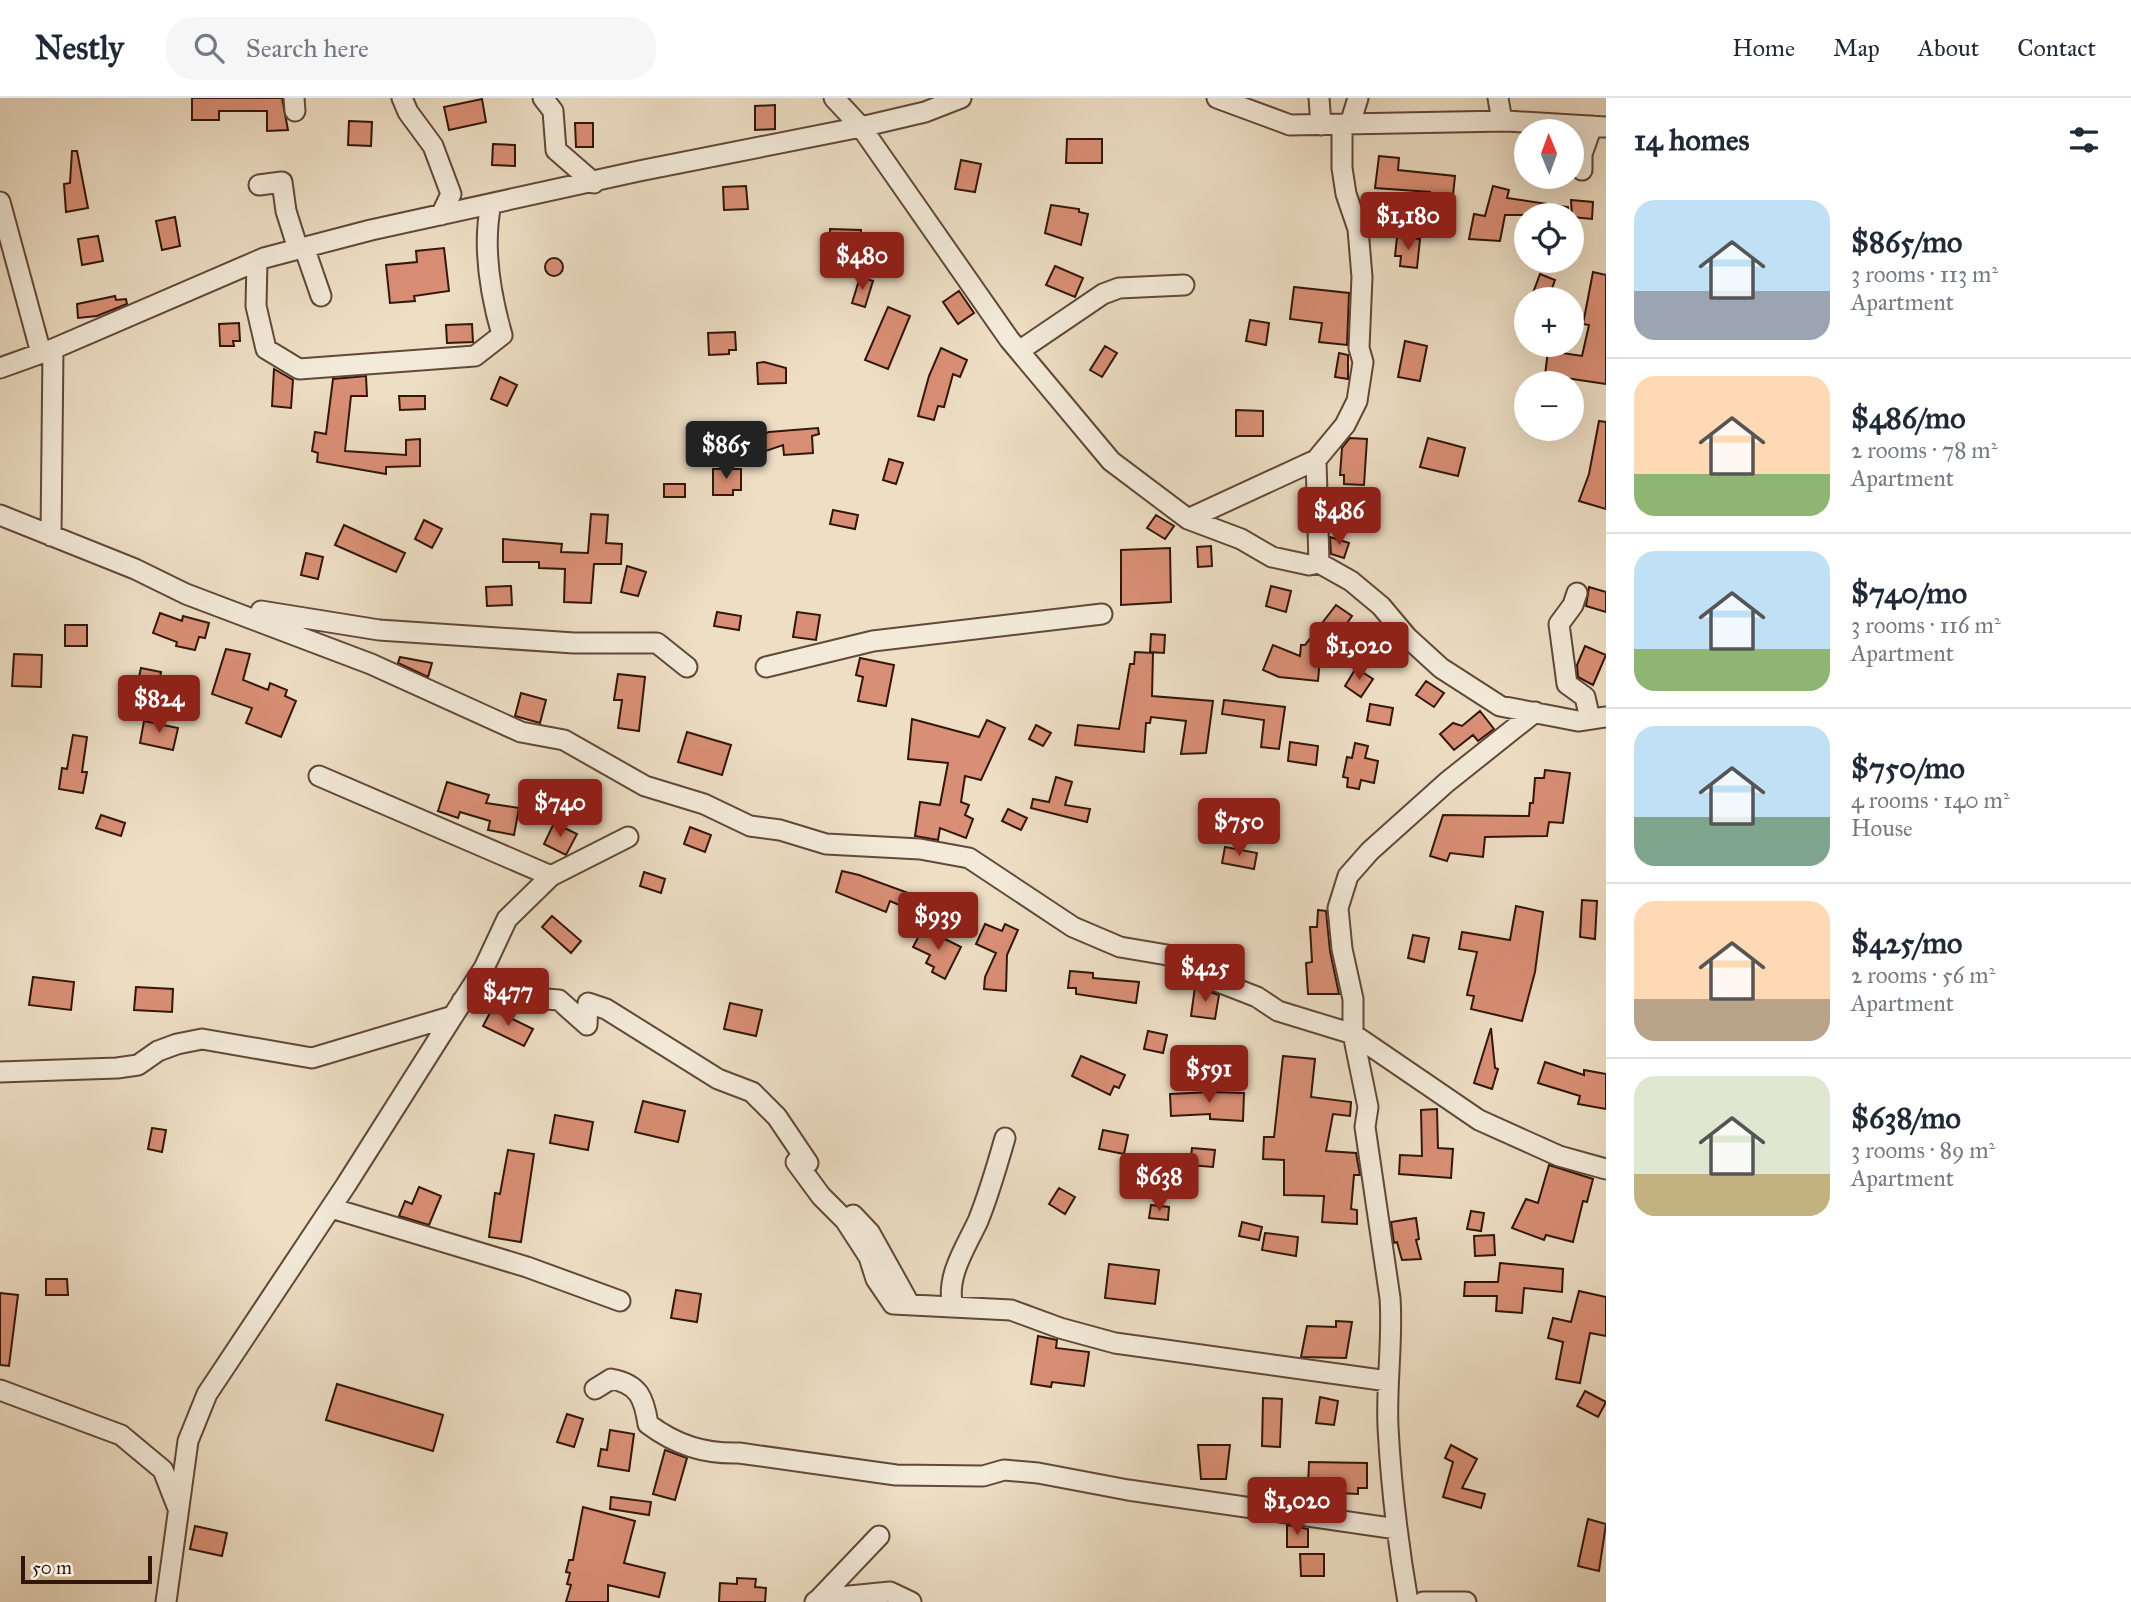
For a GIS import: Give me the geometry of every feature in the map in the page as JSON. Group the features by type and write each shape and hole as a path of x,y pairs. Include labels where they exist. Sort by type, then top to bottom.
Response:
{"street":[{"path":"402,98 408,112 433,146 451,194 441,215"},
{"path":"543,98 553,111 556,150 594,182"},
{"path":"834,98 861,127 1019,351 1111,461 1188,519 1241,539 1272,557 1309,565 1319,563 1352,581 1381,606 1407,637 1441,668 1500,706 1578,721 1598,718 1585,697 1567,684 1559,624 1573,605 1577,593"},
{"path":"0,368 47,351 257,261 301,248 491,204 861,127 925,112 961,98"},
{"path":"1217,98 1290,125 1502,121 1599,126 1584,151"},
{"path":"1319,98 1321,125"},
{"path":"1188,519 1317,460 1345,425 1357,401 1363,362 1359,348 1362,277 1358,229 1346,194 1342,169 1346,124 1359,98"},
{"path":"1498,98 1502,121"},
{"path":"259,185 282,182 286,211 321,296"},
{"path":"0,202 47,351 51,537"},
{"path":"257,261 256,306 266,349 299,369 475,356 502,335 494,304 485,231 491,204"},
{"path":"1019,351 1103,294 1119,288 1184,285"},
{"path":"1317,460 1319,563"},
{"path":"0,515 135,569 212,604 371,664 521,732 564,740 645,786 704,804 750,826 780,830 827,844 920,849 969,858 1073,928 1120,947 1185,958 1216,981 1257,997 1278,1011 1353,1034 1479,1120 1559,1156 1606,1169"},
{"path":"212,604 379,630 574,643 657,643 687,667"},
{"path":"766,667 873,641 1102,614"},
{"path":"1408,1602 1388,1427 1392,1326 1390,1298 1366,1127 1368,1107 1353,1034 1353,999 1342,948 1338,908 1348,876 1370,851 1447,782 1535,712"},
{"path":"318,776 551,876"},
{"path":"166,1602 188,1441 206,1394 331,1208 458,1009 484,968 508,919 551,876 628,837"},
{"path":"0,1072 138,1065 158,1051 202,1039 312,1058 494,995 559,1000 587,1025 588,1003 606,1009 718,1079 752,1092 777,1117 801,1156 796,1162 821,1196 845,1220 869,1257 876,1279 894,1304 1011,1310 1060,1328 1115,1342 1388,1381"},
{"path":"953,1307 950,1297 960,1256 977,1222 1005,1138"},
{"path":"331,1208 527,1267 620,1301"},
{"path":"595,1389 611,1379 634,1387 644,1398 649,1424 669,1439 713,1454 738,1453 897,1475 983,1476 1004,1470 1038,1473 1128,1490 1398,1529"},
{"path":"0,1390 121,1435 163,1470 178,1507"},
{"path":"817,1600 879,1536"},
{"path":"817,1600 890,1592 911,1602"},
{"path":"1423,1602 1466,1602"}],"building":[{"path":"192,98 282,98 288,130 267,131 267,111 219,111 219,120 192,120"},
{"path":"482,99 486,122 449,130 444,107"},
{"path":"775,105 775,129 755,130 755,106"},
{"path":"349,121 372,122 371,146 348,145"},
{"path":"575,123 593,123 593,147 576,147"},
{"path":"1067,139 1102,139 1102,163 1066,163"},
{"path":"493,144 515,145 515,166 492,165"},
{"path":"72,151 77,151 88,208 66,212 64,184 70,183"},
{"path":"1379,156 1399,158 1398,170 1455,176 1453,195 1447,194 1444,227 1427,225 1430,192 1375,188"},
{"path":"961,160 981,164 975,192 955,189"},
{"path":"746,186 748,209 724,210 723,187"},
{"path":"1493,186 1509,190 1507,198 1541,203 1514,203 1514,215 1505,215 1500,241 1469,239 1474,214 1485,216"},
{"path":"1571,200 1593,202 1592,219 1584,218 1584,203 1571,203"},
{"path":"1051,205 1079,209 1079,212 1088,214 1081,245 1045,233"},
{"path":"175,217 180,246 162,250 156,221"},
{"path":"830,229 861,230 861,251 856,250 856,257 829,256"},
{"path":"98,236 103,261 82,265 78,239"},
{"path":"1397,237 1420,239 1417,268 1400,266 1401,256 1395,256"},
{"path":"444,248 449,291 414,296 415,301 390,303 386,265 417,262 416,251"},
{"path":"554,258 560,261 563,267 560,273 554,276 548,273 545,267 548,261"},
{"path":"1055,266 1083,278 1075,297 1046,285"},
{"path":"1593,272 1606,275 1606,384 1584,381 1584,371 1546,371 1547,357 1584,357 1589,325 1584,324"},
{"path":"1540,274 1555,280 1552,287 1535,287"},
{"path":"860,277 873,281 865,307 852,303"},
{"path":"1294,287 1349,293 1347,345 1319,342 1322,323 1290,319"},
{"path":"959,291 974,313 958,324 943,302"},
{"path":"115,296 116,300 126,299 127,304 97,316 78,318 77,304"},
{"path":"888,307 910,316 888,369 865,360"},
{"path":"1250,320 1269,323 1266,345 1246,341"},
{"path":"239,323 240,341 233,341 234,346 220,346 219,324"},
{"path":"472,324 473,342 447,343 446,325"},
{"path":"735,332 736,350 729,350 729,354 709,355 708,333"},
{"path":"1405,341 1427,346 1420,381 1398,377"},
{"path":"1105,346 1117,353 1102,377 1090,370"},
{"path":"941,348 967,360 960,377 953,374 944,407 938,406 934,420 918,416 929,376"},
{"path":"1339,353 1348,355 1348,379 1335,377"},
{"path":"764,362 786,368 786,383 758,384 757,363"},
{"path":"274,369 293,380 291,408 272,406"},
{"path":"366,376 367,396 351,396 345,451 406,455 406,440 420,439 420,466 386,467 386,474 317,462 318,453 312,451 315,432 326,434 333,379"},
{"path":"500,377 517,385 507,406 491,399"},
{"path":"399,396 425,396 425,409 400,410"},
{"path":"1236,410 1263,411 1263,436 1236,436"},
{"path":"1599,421 1606,422 1606,509 1579,501 1589,474"},
{"path":"818,428 819,434 812,436 813,453 784,455 783,445 748,457 743,441 769,432"},
{"path":"1350,438 1367,439 1364,485 1344,484 1344,475 1340,475 1342,448"},
{"path":"1428,438 1465,448 1458,476 1420,467"},
{"path":"889,459 903,463 896,484 883,480"},
{"path":"713,469 741,469 741,490 733,490 733,495 713,495"},
{"path":"664,484 685,484 685,497 664,497"},
{"path":"833,510 858,515 855,529 830,524"},
{"path":"591,514 608,515 606,543 622,544 621,564 594,564 591,603 564,602 565,569 539,568 539,562 503,562 503,539 562,544 561,552 588,553"},
{"path":"1156,515 1174,526 1165,539 1147,528"},
{"path":"424,520 442,529 432,548 415,539"},
{"path":"344,525 405,553 396,572 335,545"},
{"path":"1330,537 1349,543 1344,558 1331,554"},
{"path":"1211,546 1212,566 1198,567 1197,547"},
{"path":"1170,548 1171,602 1121,605 1121,550"},
{"path":"306,553 323,557 318,579 301,575"},
{"path":"627,566 646,572 638,596 621,592"},
{"path":"511,586 512,605 487,606 486,587"},
{"path":"1271,586 1291,591 1286,612 1266,606"},
{"path":"1589,587 1606,592 1606,612 1586,606"},
{"path":"1336,605 1352,616 1345,626 1356,635 1345,650 1322,634 1318,681 1279,677 1263,670 1273,645 1300,656 1301,645 1305,645"},
{"path":"717,612 741,616 739,630 714,626"},
{"path":"797,612 820,615 816,640 793,637"},
{"path":"160,613 182,621 183,616 209,623 205,638 199,637 195,650 176,646 177,642 153,633"},
{"path":"65,625 87,625 87,646 65,646"},
{"path":"1151,634 1165,635 1164,653 1150,652"},
{"path":"1585,646 1606,655 1593,685 1578,677 1577,665"},
{"path":"226,649 250,654 243,680 268,690 270,683 287,690 285,696 296,701 281,737 246,723 252,708 212,694"},
{"path":"1135,652 1153,653 1152,696 1213,701 1206,753 1181,754 1186,721 1151,717 1150,723 1146,723 1144,752 1075,745 1078,725 1119,729 1130,664 1134,664"},
{"path":"14,654 42,655 41,687 12,686"},
{"path":"400,657 432,663 428,677 398,663"},
{"path":"860,658 894,665 886,706 858,701 863,677 856,675"},
{"path":"141,668 161,672 158,690 137,685"},
{"path":"1356,668 1373,679 1361,697 1345,686"},
{"path":"618,674 645,677 639,731 618,728 622,700 614,700"},
{"path":"1426,681 1444,693 1434,707 1416,695"},
{"path":"521,693 546,700 540,723 515,716"},
{"path":"1224,700 1285,707 1279,749 1261,747 1264,720 1222,714"},
{"path":"1370,704 1393,708 1390,725 1367,721"},
{"path":"1480,711 1494,729 1478,741 1473,735 1454,750 1440,734 1453,723 1462,726"},
{"path":"912,719 979,737 987,720 1005,728 981,780 965,776 961,802 969,805 965,815 973,819 966,838 940,828 938,840 915,836 920,802 940,805 948,763 908,759"},
{"path":"144,721 178,728 173,750 140,743"},
{"path":"1036,725 1051,733 1043,746 1029,739"},
{"path":"687,732 731,745 722,775 678,762"},
{"path":"73,735 87,737 82,772 87,772 83,793 59,789 62,768 67,769"},
{"path":"1290,742 1318,746 1316,765 1288,761"},
{"path":"1355,743 1368,746 1365,758 1378,761 1374,783 1361,780 1359,789 1347,787 1348,778 1343,777 1347,757 1352,758"},
{"path":"1545,770 1570,773 1563,823 1549,822 1547,836 1485,837 1483,857 1450,853 1447,861 1430,856 1443,815 1529,816 1535,778 1544,778"},
{"path":"1056,777 1072,782 1065,805 1090,809 1087,822 1031,808 1033,799 1049,802"},
{"path":"447,782 489,795 486,803 519,808 514,835 488,830 490,821 460,812 458,818 438,811"},
{"path":"1008,809 1027,818 1021,830 1002,821"},
{"path":"101,815 125,823 121,836 96,828"},
{"path":"554,823 577,834 566,855 544,844"},
{"path":"690,827 711,835 705,852 684,844"},
{"path":"1225,847 1257,853 1254,869 1222,863"},
{"path":"842,871 922,898 916,912 890,901 886,912 836,892"},
{"path":"644,872 665,879 661,893 640,886"},
{"path":"1582,900 1597,901 1595,939 1580,937"},
{"path":"1516,906 1543,912 1535,972 1522,1021 1471,1009 1474,996 1467,995 1477,952 1459,949 1462,932 1510,940"},
{"path":"1318,910 1326,911 1330,951 1339,994 1308,994 1306,963 1312,962 1310,927 1317,927"},
{"path":"552,916 581,941 571,953 542,927"},
{"path":"985,924 1002,931 1005,924 1018,930 1007,955 1006,991 984,989 985,977 996,953 976,944"},
{"path":"923,928 961,947 945,979 932,972 934,967 926,963 930,955 913,947"},
{"path":"1413,935 1429,938 1424,962 1408,958"},
{"path":"1070,971 1093,973 1093,978 1139,982 1136,1003 1076,994 1076,988 1068,988"},
{"path":"33,977 74,982 71,1010 29,1005"},
{"path":"136,987 173,989 172,1012 134,1010"},
{"path":"1195,987 1219,995 1215,1019 1191,1016"},
{"path":"730,1003 762,1010 756,1036 724,1029"},
{"path":"492,1009 533,1029 524,1046 483,1026"},
{"path":"1491,1028 1495,1068 1498,1069 1492,1089 1474,1083"},
{"path":"1148,1031 1167,1035 1163,1053 1144,1049"},
{"path":"1081,1056 1125,1075 1119,1088 1114,1086 1110,1095 1072,1076"},
{"path":"1283,1056 1315,1059 1311,1097 1351,1102 1350,1116 1333,1114 1326,1151 1356,1153 1360,1175 1354,1175 1351,1209 1357,1210 1357,1224 1322,1222 1324,1196 1284,1195 1284,1160 1263,1159 1264,1137 1274,1137"},
{"path":"1545,1062 1584,1075 1584,1070 1606,1074 1606,1109 1578,1104 1580,1096 1538,1083"},
{"path":"1244,1093 1243,1121 1210,1119 1210,1114 1171,1116 1170,1094"},
{"path":"643,1101 685,1111 678,1142 635,1132"},
{"path":"1437,1109 1438,1148 1453,1149 1451,1178 1399,1174 1400,1155 1422,1156 1421,1110"},
{"path":"555,1115 593,1122 588,1150 550,1143"},
{"path":"152,1128 166,1130 162,1152 148,1149"},
{"path":"1103,1130 1128,1135 1124,1154 1099,1149"},
{"path":"1192,1148 1215,1150 1213,1167 1190,1165"},
{"path":"508,1150 534,1154 521,1242 489,1237 495,1193 500,1194"},
{"path":"1549,1165 1593,1179 1587,1202 1583,1201 1573,1242 1546,1235 1544,1240 1512,1228 1526,1199 1538,1203"},
{"path":"419,1187 441,1196 429,1225 399,1216 405,1201 412,1204"},
{"path":"1059,1188 1075,1197 1065,1214 1049,1204"},
{"path":"1151,1205 1169,1207 1168,1220 1149,1218"},
{"path":"1471,1211 1484,1213 1481,1231 1467,1229"},
{"path":"1416,1218 1419,1239 1416,1240 1421,1259 1402,1260 1397,1242 1394,1243 1391,1222"},
{"path":"1242,1222 1262,1227 1259,1240 1239,1236"},
{"path":"1265,1233 1298,1237 1296,1256 1262,1250"},
{"path":"1494,1235 1495,1255 1475,1256 1474,1236"},
{"path":"1500,1263 1563,1269 1562,1292 1524,1288 1522,1313 1496,1311 1497,1296 1464,1296 1465,1282 1498,1282"},
{"path":"1109,1264 1159,1270 1155,1304 1105,1298"},
{"path":"46,1279 67,1279 68,1295 46,1295"},
{"path":"676,1290 701,1294 697,1322 671,1318"},
{"path":"1579,1291 1606,1297 1606,1336 1590,1333 1580,1383 1556,1379 1563,1342 1548,1338 1553,1318 1571,1322"},
{"path":"0,1293 18,1295 9,1366 0,1365"},
{"path":"1336,1321 1352,1322 1346,1358 1301,1357 1307,1326 1336,1327"},
{"path":"1038,1336 1057,1340 1056,1348 1089,1352 1084,1386 1052,1382 1051,1387 1031,1384"},
{"path":"337,1384 443,1415 433,1451 326,1420"},
{"path":"1585,1391 1606,1402 1598,1417 1577,1406"},
{"path":"1320,1397 1338,1401 1334,1425 1316,1423"},
{"path":"1263,1398 1282,1399 1280,1447 1262,1446"},
{"path":"567,1414 583,1419 574,1447 557,1442"},
{"path":"610,1430 634,1434 629,1471 598,1466 601,1449 607,1450"},
{"path":"1198,1445 1230,1445 1226,1479 1201,1479"},
{"path":"1451,1445 1477,1459 1462,1488 1485,1494 1481,1508 1443,1497 1453,1462 1445,1458"},
{"path":"665,1450 687,1458 675,1500 653,1494"},
{"path":"1309,1462 1367,1463 1367,1488 1358,1488 1358,1494 1315,1492 1315,1486 1308,1486"},
{"path":"611,1497 651,1502 649,1515 610,1509"},
{"path":"583,1507 635,1521 624,1563 665,1573 659,1597 608,1585 608,1602 566,1602 571,1585 567,1584 570,1573 566,1572 569,1560 573,1560"},
{"path":"1588,1519 1606,1524 1599,1571 1578,1566"},
{"path":"1287,1525 1308,1529 1308,1547 1287,1547"},
{"path":"195,1526 227,1533 222,1556 190,1549"},
{"path":"1300,1554 1324,1554 1324,1576 1301,1576"},
{"path":"737,1578 756,1579 755,1587 766,1588 765,1602 719,1602 720,1583 737,1584"}]}
